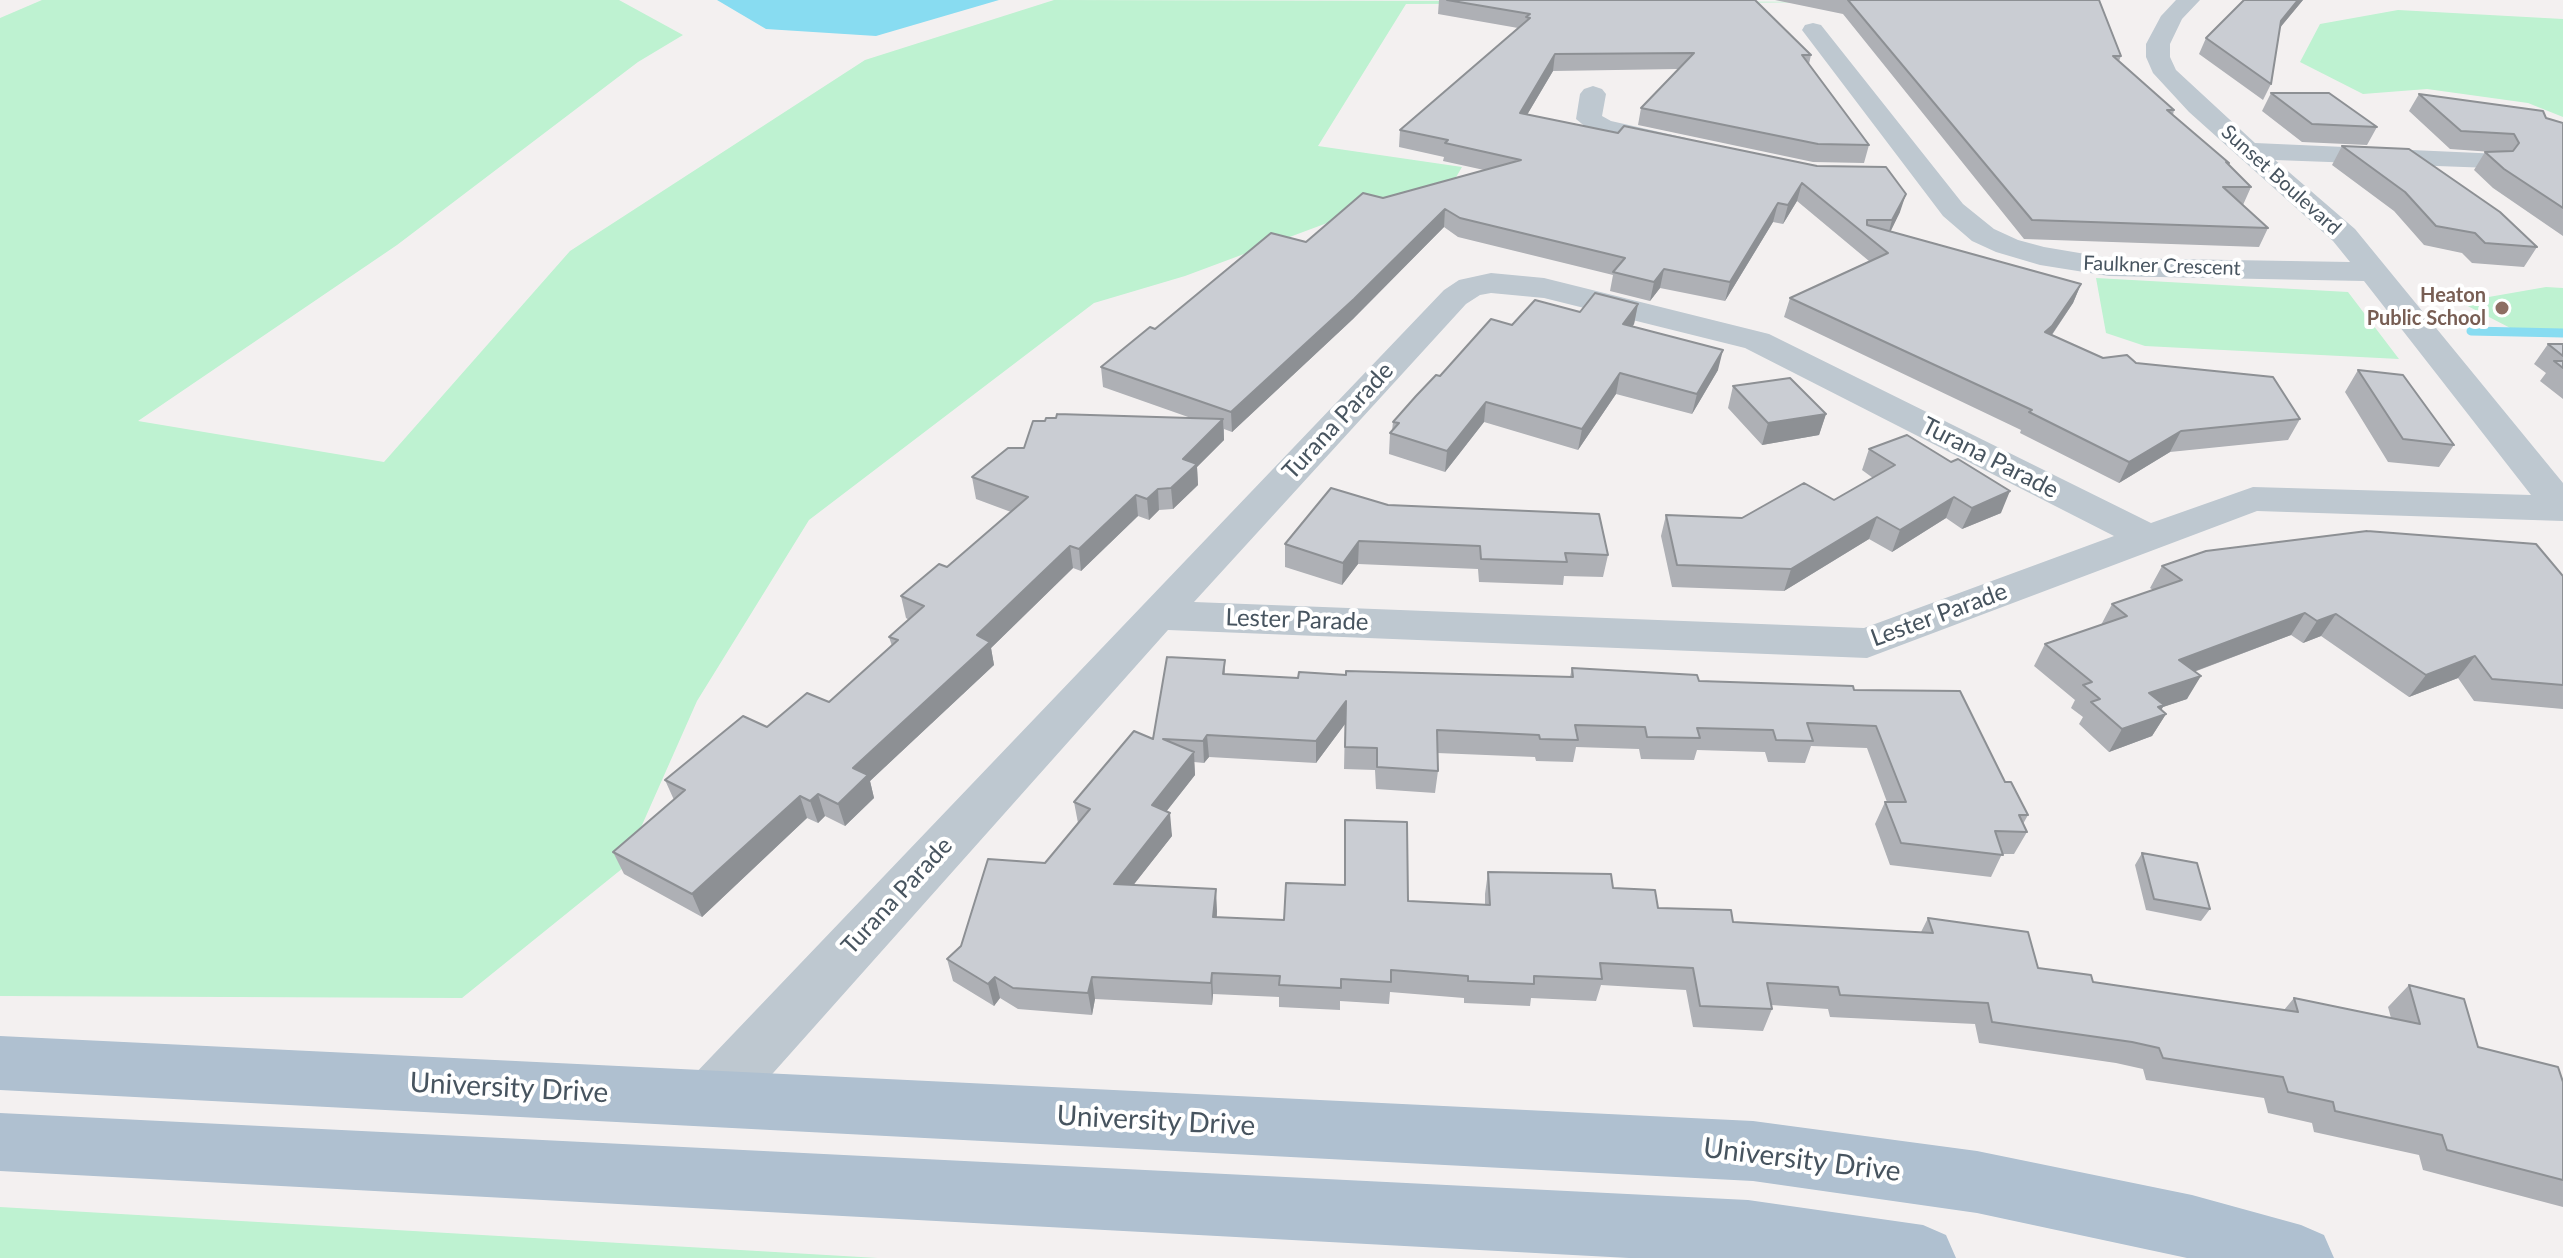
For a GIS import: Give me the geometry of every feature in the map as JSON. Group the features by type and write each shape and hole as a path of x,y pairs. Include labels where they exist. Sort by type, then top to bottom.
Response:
{"main road":[{"name":"University Drive","path":"0,1063 1753,1151 1977,1182 2192,1227 2301,1258"},
{"path":"0,1142 1748,1232 1923,1258"}],"street":[{"name":"Sunset Boulevard","path":"2189,0 2163,30 2158,44 2158,57 2177,88 2344,235 2562,508"},
{"name":"Faulkner Crescent","path":"1813,30 1953,210 1983,235 2007,246 2040,256 2109,267 2372,272"},
{"path":"1593,94 1589,119 1602,127 1704,150"},
{"path":"2250,151 2491,160"},
{"path":"1892,174 1923,175"},
{"name":"Turana Parade","path":"712,1098 1157,615 1455,297 1470,287 1491,283 1544,288 1757,341 2149,538"},
{"name":"Lester Parade","path":"1157,615 1867,643 2253,499 2562,508"}],"green space":[{"path":"42,0 619,0 683,35 638,62 397,245 138,421 384,462 570,251 865,60 1054,0 1888,2 1406,4 1318,146 1462,167 1435,213 1362,210 1185,276 1094,303 809,520 697,701 623,868 462,998 0,996 0,18"},
{"path":"2398,10 2563,19 2563,117 2528,103 2427,89 2363,94 2300,62 2320,24"},
{"path":"2096,278 2348,292 2399,359 2145,346 2106,333"},
{"path":"2546,287 2563,288 2563,336 2518,332 2460,302"},
{"path":"0,1207 878,1258 0,1258"}],"water":[{"path":"717,0 999,0 876,36 766,29"}],"building":[{"path":"1447,0 1755,0 1811,55 1802,55 1869,145 1818,144 1641,108 1694,53 1555,54 1520,113 1618,133 1624,126 1817,166 1886,167 1906,194 1892,220 1867,220 1867,225 2081,284 2045,332 2103,358 2127,355 2136,363 2273,377 2300,419 2181,431 2129,462 2029,412 2032,410 1790,298 1888,253 1802,183 1788,205 1778,203 1730,282 1664,269 1654,282 1613,272 1625,258 1460,218 1445,209 1354,299 1231,412 1101,367 1150,327 1155,329 1271,233 1306,242 1363,193 1383,198 1521,160 1400,130 1530,18 1526,17 1530,14"},
{"path":"1848,0 2099,0 2121,56 2113,56 2174,110 2167,110 2229,163 2226,162 2251,187 2223,187 2268,228 2032,220"},
{"path":"2244,0 2298,0 2281,21 2271,84 2206,38"},
{"path":"2271,93 2329,93 2377,127 2312,124"},
{"path":"2419,94 2543,111 2546,118 2563,123 2563,208 2504,169 2485,152 2513,151 2519,143 2514,134 2461,131"},
{"path":"2342,146 2409,149 2500,212 2537,247 2485,243 2475,233 2436,226 2405,192"},
{"path":"1595,293 1638,304 1623,324 1723,350 1697,394 1620,373 1582,429 1486,402 1447,451 1390,433 1399,423 1393,422 1416,396 1436,375 1440,376 1491,319 1512,325 1535,300 1580,312"},
{"path":"2548,344 2563,344 2563,356"},
{"path":"2358,370 2403,375 2454,445 2403,439"},
{"path":"1790,378 1826,414 1768,423 1733,386"},
{"path":"1057,414 1223,419 1183,459 1197,464 1171,488 1158,489 1147,499 1136,495 1079,549 1070,546 977,635 990,642 853,768 868,775 838,804 818,794 810,801 800,796 692,894 613,852 685,790 665,780 743,716 767,727 807,693 829,702 898,640 889,637 924,606 901,596 939,564 947,567 1028,497 972,477 1008,448 1024,448 1033,421 1056,418"},
{"path":"1907,435 1951,462 1958,459 2010,491 1972,508 1954,497 1900,530 1877,517 1791,569 1677,565 1666,515 1742,518 1804,483 1834,500 1895,465 1869,449"},
{"path":"1331,488 1388,505 1599,514 1608,555 1565,553 1567,562 1481,559 1480,546 1359,541 1343,563 1285,544"},
{"path":"2367,531 2536,544 2563,576 2563,685 2492,679 2475,656 2426,675 2336,614 2317,621 2305,613 2179,660 2201,676 2149,693 2164,705 2158,707 2166,714 2122,729 2091,702 2100,699 2083,685 2092,682 2045,644 2127,616 2112,604 2182,580 2162,566 2206,551"},
{"path":"1167,657 1225,660 1223,674 1298,678 1299,672 1346,675 1346,671 1573,677 1572,668 1697,675 1699,681 1853,686 1854,690 1960,691 2005,782 2011,782 2028,815 2019,815 2027,832 1995,831 2003,855 1901,843 1885,802 1906,802 1876,726 1807,723 1813,741 1776,740 1773,730 1697,728 1700,738 1647,737 1645,727 1575,725 1578,740 1437,730 1438,771 1377,767 1377,748 1345,747 1346,701 1316,741 1207,735 1203,741 1163,739 1194,752 1152,805 1170,813 1114,884 1216,889 1213,917 1284,920 1286,883 1345,885 1345,820 1407,822 1408,901 1490,905 1488,872 1611,874 1613,888 1655,890 1658,908 1731,910 1733,922 1933,933 1928,918 2028,932 2038,968 2091,975 2093,982 2298,1012 2294,998 2420,1024 2409,985 2464,999 2478,1047 2558,1067 2563,1082 2563,1180 2447,1150 2442,1135 2335,1111 2333,1102 2288,1092 2283,1077 2163,1058 2159,1048 2132,1042 1992,1022 1988,1003 1840,995 1838,987 1767,983 1772,1009 1700,1006 1693,968 1600,963 1602,979 1534,976 1534,984 1468,981 1468,976 1391,970 1391,982 1341,979 1341,988 1279,985 1280,976 1212,973 1211,983 1092,977 1088,993 1013,988 995,977 988,984 947,959 961,946 988,859 1045,863 1090,809 1074,802 1134,731 1153,739"},
{"path":"2142,853 2197,863 2210,909 2154,899"}],"waterway":[{"path":"2471,331 2563,333"}],"place":[{"name":"Heaton Public School","path":"2502,308"}]}
